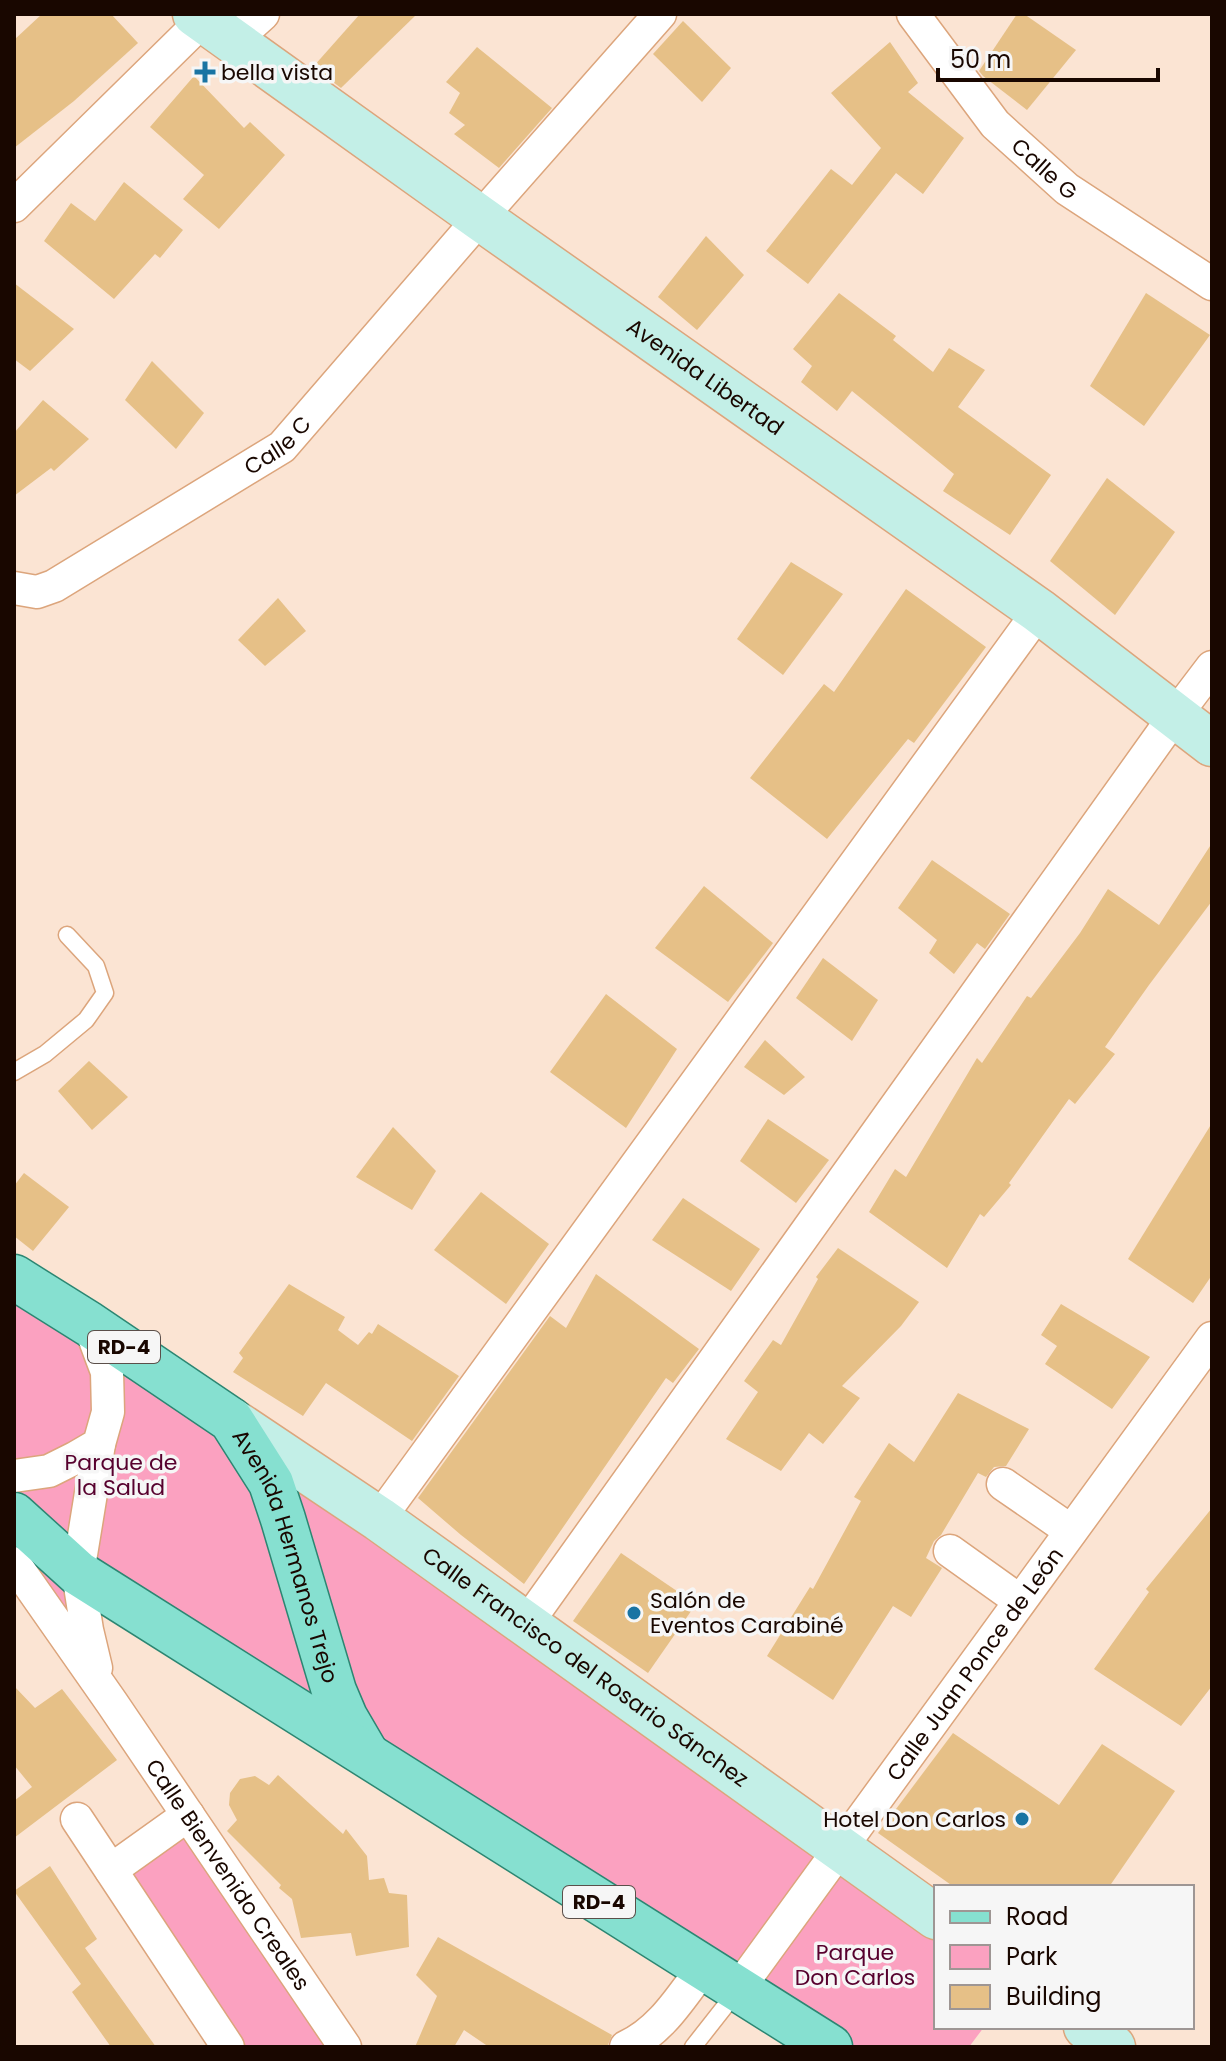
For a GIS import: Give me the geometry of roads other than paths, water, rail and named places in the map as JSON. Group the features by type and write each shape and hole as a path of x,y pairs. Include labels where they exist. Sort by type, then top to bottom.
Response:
{"main road":[{"name":"Avenida Hermanos Trejo","path":"14,1277 231,1420 271,1483 334,1691 368,1756"},
{"name":"Avenida Hermanos Trejo","path":"14,1515 78,1573 830,2047"}],"street":[{"name":"Calle C","path":"14,588 37,592 54,586 282,447 660,14"},
{"name":"Calle G","path":"913,14 995,124 1067,189 1212,284"},
{"name":"Avenida Libertad","path":"223,22 480,218 1039,611 1212,744"},
{"path":"14,206 223,22"},
{"path":"379,1519 1039,611"},
{"path":"527,1623 1212,667"},
{"name":"Calle Bienvenido Creales","path":"89,1324 107,1372 108,1412 99,1444 78,1573 97,1671 112,1703"},
{"name":"Calle Juan Ponce de León","path":"626,2047 641,2041 721,1978 840,1847 1212,1338"},
{"name":"Calle Francisco del Rosario Sánchez","path":"231,1420 527,1623 934,1916"},
{"path":"14,1476 49,1471 99,1444"},
{"path":"1003,1484 1071,1531"},
{"path":"950,1551 1020,1601"},
{"name":"Calle Bienvenido Creales","path":"14,1563 345,2047"},
{"path":"111,1870 188,1815"},
{"path":"77,1819 228,2047"},
{"path":"1089,2029 1113,2047"}],"lane":[{"path":"14,1072 45,1054 86,1020 105,993 96,966 67,935"},
{"path":"693,2047 721,1978"}],"place":[{"name":"bella vista","path":"205,72"},
{"name":"Salón de Eventos Carabiné","path":"634,1613"},
{"name":"Hotel Don Carlos","path":"1022,1819"}],"park label":[{"name":"Parque de la Salud","path":"121,1474"},
{"name":"Parque Don Carlos","path":"855,1964"}]}
